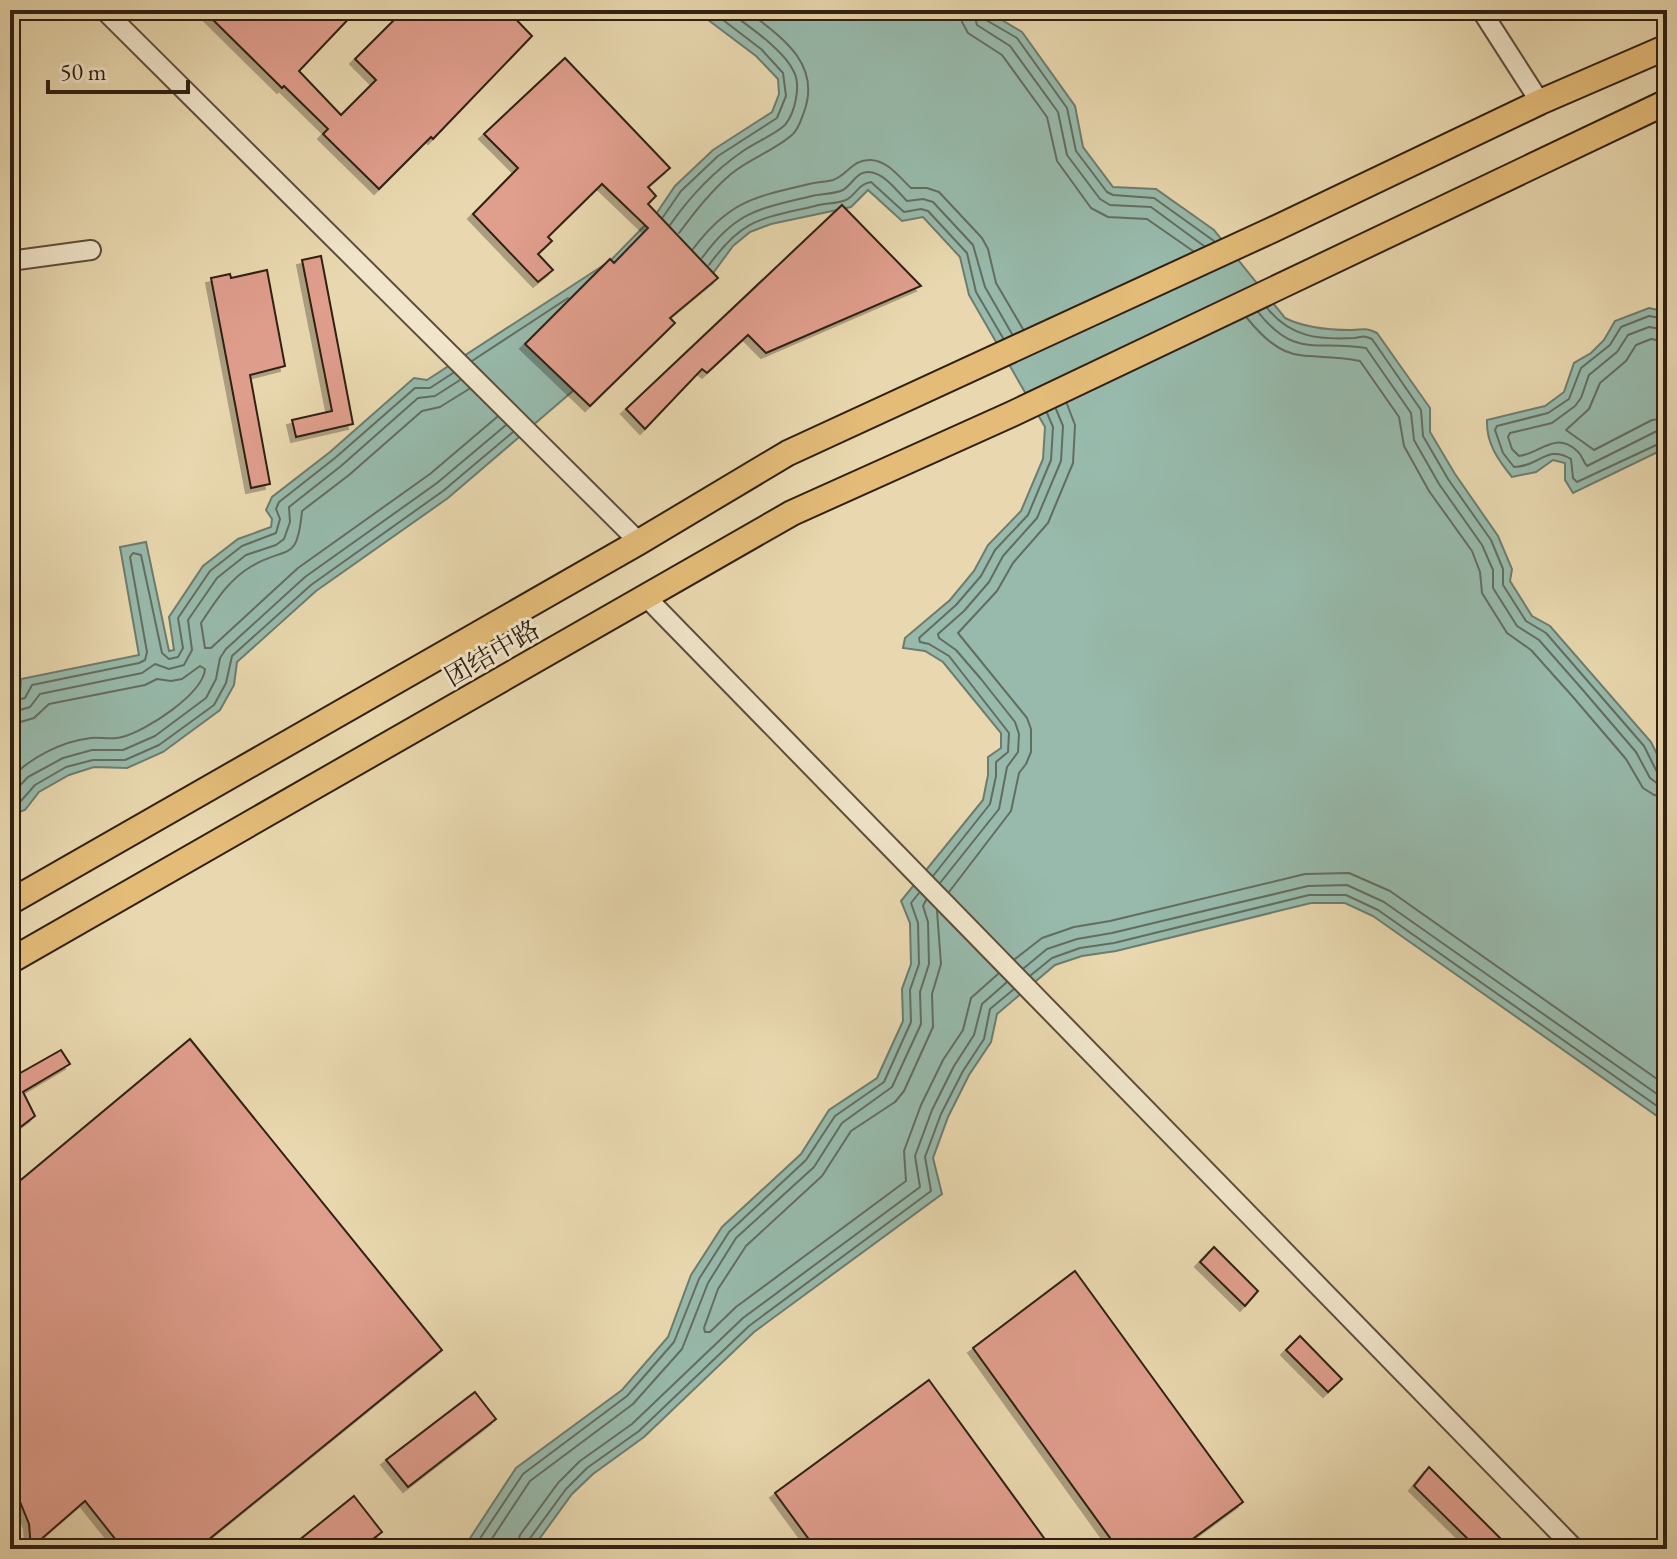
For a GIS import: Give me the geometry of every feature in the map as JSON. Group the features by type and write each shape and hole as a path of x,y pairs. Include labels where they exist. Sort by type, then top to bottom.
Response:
{"main road":[{"name":"团结中路","path":"10,902 639,542 788,453 1272,230 1540,102 1667,47"},
{"name":"团结中路","path":"10,961 792,513 1012,414 1667,102"}],"street":[{"path":"104,10 639,542"},
{"path":"1481,10 1540,102"},
{"path":"10,261 91,250"},
{"path":"646,597 1575,1549"}],"water":[{"path":"695,10 985,10 1022,32 1075,106 1083,147 1113,187 1156,189 1214,230 1285,318 1317,328 1367,329 1377,333 1430,408 1430,432 1498,536 1512,569 1510,581 1532,616 1550,626 1651,742 1667,774 1667,1123 1373,916 1345,903 1311,903 1055,965 997,1014 991,1042 969,1075 948,1117 933,1158 942,1194 754,1332 644,1437 593,1474 572,1494 532,1549 463,1549 516,1468 622,1390 668,1337 691,1275 722,1227 801,1154 829,1110 877,1078 903,1021 902,989 911,964 910,923 901,901 983,800 988,757 1001,748 1001,733 943,662 925,651 903,648 905,638 950,600 974,571 988,545 1021,511 1043,459 1045,427 969,295 960,257 923,217 902,221 868,190 851,207 771,224 750,232 733,246 705,284 588,378 448,498 316,591 237,662 234,685 220,710 163,752 127,768 94,767 69,775 39,792 25,810 10,815 10,696 20,692 21,679 139,655 120,547 146,542 169,651 174,650 169,617 203,566 238,539 271,527 272,519 266,510 272,497 330,452 414,378 427,380 610,261 656,214 675,186 713,150 772,112 779,94 778,79 756,56"},
{"path":"1649,308 1667,312 1667,443 1662,450 1573,493 1565,480 1565,463 1553,460 1536,472 1512,477 1494,451 1487,420 1545,406 1564,392 1574,363 1591,353 1604,340 1615,321"}],"building":[{"path":"203,10 357,10 299,71 341,115 376,80 355,59 404,10 507,10 532,36 433,139 431,137 379,189 323,134 328,129"},
{"path":"565,58 670,168 648,187 656,196 648,204 718,278 670,318 675,323 590,406 525,344 610,259 614,263 648,228 602,184 548,237 552,241 538,254 553,270 538,282 473,214 518,168 484,134"},
{"path":"842,205 921,286 766,353 748,335 707,373 702,369 645,429 626,409"},
{"path":"321,256 353,424 296,437 292,420 332,411 302,260"},
{"path":"267,270 285,366 250,375 270,484 251,488 211,278 230,274 231,278"},
{"path":"190,1039 442,1350 197,1549 105,1549 116,1540 85,1501 31,1548 29,1524 10,1477 10,1189"},
{"path":"61,1050 70,1064 23,1092 35,1116 10,1135 10,1067 15,1076"},
{"path":"1214,1247 1258,1291 1245,1306 1200,1262"},
{"path":"1075,1271 1243,1502 1179,1549 1118,1549 973,1348"},
{"path":"1300,1336 1342,1379 1328,1392 1286,1350"},
{"path":"929,1380 1052,1549 816,1549 775,1493"},
{"path":"475,1392 496,1419 408,1487 386,1460"},
{"path":"1429,1467 1511,1549 1478,1549 1414,1486"},
{"path":"354,1496 382,1532 360,1549 288,1549"}]}
